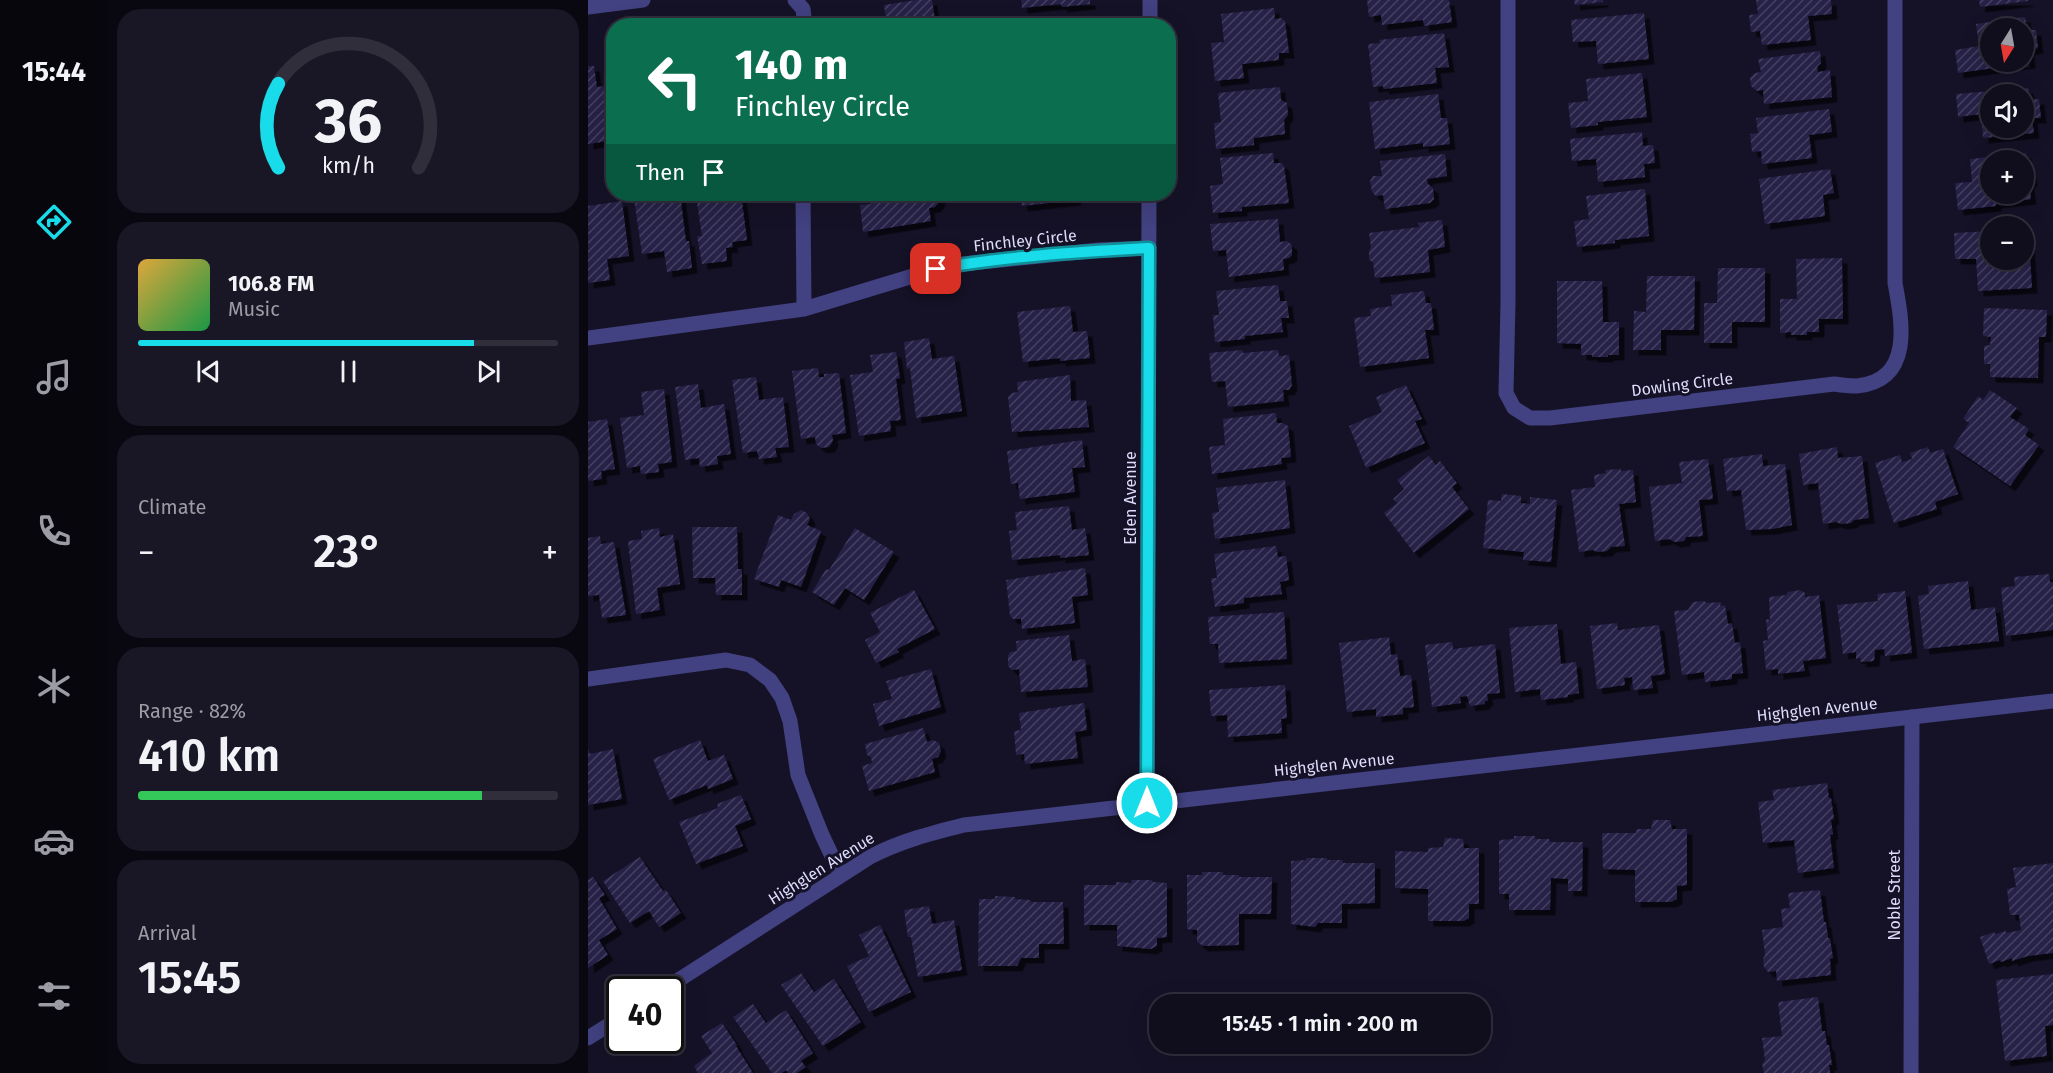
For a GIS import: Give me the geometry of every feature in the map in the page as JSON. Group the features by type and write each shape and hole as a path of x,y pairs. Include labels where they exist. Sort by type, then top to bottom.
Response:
{"street":[{"path":"588,7 643,0"},
{"path":"795,0 803,9 804,18"},
{"path":"1150,0 1150,18"},
{"name":"Dowling Circle","path":"1508,0 1506,393 1514,408 1530,418 1550,418 1834,384 1857,386 1874,381 1888,372 1902,344 1895,283 1895,0"},
{"path":"803,201 804,309"},
{"name":"Eden Avenue","path":"1147,803 1149,201"},
{"name":"Finchley Circle","path":"588,338 804,309 936,269 962,264 1099,250 1149,248"},
{"path":"588,679 726,660 750,665 770,680 782,699 790,721 798,775 841,875"},
{"name":"Highglen Avenue","path":"684,976 885,848 955,827 1014,818 2053,701"},
{"name":"Noble Street","path":"1911,1073 1912,717"},
{"path":"588,1038 606,1027"}],"building":[{"path":"932,0 935,18 886,18 884,5"},
{"path":"1021,0 1090,0 1090,4 1022,8"},
{"path":"1367,0 1449,0 1452,22 1424,26 1423,20 1382,25 1381,15 1369,17"},
{"path":"1574,0 1603,0 1603,2 1575,5"},
{"path":"1756,0 1831,0 1832,14 1808,16 1811,40 1762,45 1760,31 1751,32 1749,15 1758,14"},
{"path":"1979,0 2028,0 2028,1 1980,7"},
{"path":"1274,8 1275,19 1281,18 1285,21 1289,53 1279,53 1279,60 1242,64 1244,78 1215,81 1211,43 1224,42 1221,14"},
{"path":"1644,13 1649,59 1598,64 1596,41 1573,42 1571,20"},
{"path":"1980,23 1980,70 1958,73 1955,50 1979,46 1976,24"},
{"path":"2034,30 2036,30 2038,48 2034,49"},
{"path":"1444,33 1449,67 1435,68 1437,83 1384,89 1383,86 1373,87 1368,44 1380,43 1379,40"},
{"path":"1820,51 1821,63 1817,67 1818,72 1830,70 1832,97 1764,104 1763,90 1757,91 1751,86 1750,78 1755,73 1761,72 1758,59"},
{"path":"588,66 594,66 597,87 606,86 606,141 588,144"},
{"path":"1642,73 1647,117 1598,122 1598,125 1571,128 1568,103 1588,101 1586,79"},
{"path":"1280,87 1281,100 1287,103 1288,115 1284,120 1285,134 1254,138 1254,145 1216,149 1214,123 1221,122 1218,93"},
{"path":"1980,92 1980,114 1958,117 1956,94"},
{"path":"1438,94 1441,118 1447,118 1450,144 1423,147 1423,143 1375,149 1369,102"},
{"path":"2039,99 2041,118 2034,118 2034,100"},
{"path":"1829,109 1832,132 1809,135 1812,158 1762,164 1761,151 1752,152 1750,134 1758,133 1756,118"},
{"path":"1642,132 1643,146 1653,145 1655,163 1644,164 1645,177 1598,182 1596,159 1572,161 1570,139"},
{"path":"1273,153 1274,163 1281,163 1284,166 1289,203 1242,207 1242,211 1213,213 1210,186 1223,184 1220,158"},
{"path":"1445,154 1447,176 1427,179 1428,184 1433,188 1434,199 1430,203 1385,209 1383,195 1376,196 1372,192 1370,181 1373,176 1382,176 1380,161"},
{"path":"1980,158 1980,204 1996,204 1996,206 1958,210 1955,183 1972,182 1970,159"},
{"path":"1830,169 1834,193 1823,195 1825,216 1765,224 1759,179"},
{"path":"1645,189 1649,236 1577,247 1574,221 1589,219 1586,196"},
{"path":"622,201 629,256 607,259 610,280 588,283 588,206"},
{"path":"634,201 681,201 692,268 667,272 664,251 642,254"},
{"path":"697,201 742,201 747,240 732,242 733,247 726,248 727,261 702,264 697,236 702,236"},
{"path":"870,201 940,201 935,207 929,208 931,221 863,232 860,205 871,204"},
{"path":"1021,201 1067,201 1022,206"},
{"path":"1278,219 1280,242 1287,241 1292,245 1292,255 1283,259 1284,270 1229,277 1226,250 1213,251 1210,224"},
{"path":"1442,220 1445,247 1428,250 1430,272 1375,278 1373,262 1369,260 1371,247 1369,233 1419,227 1418,223"},
{"path":"1980,232 1980,270 2031,270 2032,288 1978,291 1976,259 1955,259 1954,233"},
{"path":"1842,258 1843,319 1819,319 1819,332 1807,332 1807,335 1791,335 1791,332 1780,333 1780,299 1797,299 1796,259"},
{"path":"1718,268 1765,268 1765,322 1732,322 1732,343 1704,343 1704,303 1717,303"},
{"path":"1647,276 1695,276 1694,330 1661,330 1661,350 1633,350 1634,311 1646,312"},
{"path":"1557,281 1602,281 1603,322 1619,322 1619,355 1592,357 1592,355 1581,355 1581,344 1557,343"},
{"path":"1278,285 1280,301 1287,301 1289,318 1281,318 1283,332 1215,342 1213,315 1219,315 1216,291"},
{"path":"1424,291 1426,303 1431,303 1434,330 1425,330 1429,358 1360,367 1354,318 1371,316 1370,309 1392,306 1391,295"},
{"path":"1070,306 1073,332 1087,331 1090,358 1023,362 1017,312"},
{"path":"1984,308 2047,310 2046,337 2039,337 2038,378 1990,377 1990,364 1984,364 1984,346 1990,345 1991,337 1983,336"},
{"path":"929,338 932,359 954,356 962,411 916,418 910,368 907,369 904,342"},
{"path":"1242,350 1243,353 1278,350 1279,356 1289,355 1292,385 1289,390 1283,390 1284,401 1228,407 1225,381 1212,382 1209,353"},
{"path":"896,352 900,378 896,379 901,420 890,421 891,431 859,436 850,375 873,372 870,355"},
{"path":"818,368 819,377 824,377 824,374 839,373 846,433 832,435 833,441 829,447 821,448 816,444 815,437 801,439 792,371"},
{"path":"1070,375 1071,401 1086,400 1089,427 1012,432 1008,397 1018,392 1017,382"},
{"path":"756,377 759,400 783,397 789,447 775,448 777,457 759,459 757,451 743,453 732,380"},
{"path":"698,384 701,408 724,404 731,454 717,456 718,464 700,467 699,458 685,460 675,387"},
{"path":"1406,385 1422,419 1415,421 1425,443 1366,468 1349,426 1382,412 1376,397"},
{"path":"664,389 672,462 658,464 659,472 641,474 640,466 627,468 620,418 644,415 641,392"},
{"path":"1990,390 2017,408 2010,417 2029,429 2025,435 2039,445 2010,486 1953,447 1969,423 1963,419 1978,396 1983,400"},
{"path":"1276,413 1277,423 1288,426 1291,457 1281,458 1282,464 1212,474 1209,447 1225,445 1223,419"},
{"path":"607,419 615,469 601,471 602,479 588,481 588,422"},
{"path":"1082,440 1085,467 1072,468 1075,492 1020,499 1018,483 1011,484 1007,451"},
{"path":"1837,447 1838,458 1862,456 1869,518 1854,520 1851,523 1823,524 1818,483 1803,485 1799,454"},
{"path":"1928,447 1930,453 1943,449 1958,494 1935,502 1937,509 1894,523 1875,463 1900,455 1902,462 1912,459 1910,453"},
{"path":"1762,454 1763,466 1785,464 1792,525 1772,529 1746,530 1741,490 1727,491 1723,459"},
{"path":"1429,456 1436,465 1440,461 1457,483 1452,487 1469,509 1414,553 1384,513 1397,503 1393,499 1404,489 1397,480"},
{"path":"1708,459 1713,499 1699,500 1703,536 1686,537 1684,541 1675,542 1669,539 1655,541 1649,487 1682,483 1679,462"},
{"path":"1621,469 1621,471 1633,470 1636,502 1619,504 1625,546 1611,547 1607,551 1579,552 1571,490 1595,487 1594,475 1606,473 1605,470"},
{"path":"1285,480 1290,528 1215,539 1212,513 1219,512 1216,488"},
{"path":"1502,494 1521,496 1521,503 1530,504 1530,497 1557,500 1551,562 1523,560 1524,552 1483,548 1488,500 1501,501"},
{"path":"1069,506 1072,530 1085,528 1089,555 1060,558 1060,555 1012,560 1009,531 1017,530 1015,512"},
{"path":"801,510 807,513 810,519 807,525 821,531 801,587 781,580 779,587 754,579 778,515 791,520 794,514"},
{"path":"692,527 737,527 738,569 742,569 742,595 716,595 715,578 693,578"},
{"path":"659,528 660,537 673,534 680,584 657,588 660,610 636,614 628,541 642,539 641,531"},
{"path":"855,528 894,552 864,600 845,588 834,605 812,592 826,569 829,570"},
{"path":"600,536 601,544 614,542 626,615 602,618 599,595 588,596 588,538"},
{"path":"1276,546 1278,557 1286,556 1289,580 1280,582 1282,594 1244,598 1244,603 1215,607 1211,578 1217,578 1214,554"},
{"path":"1085,568 1088,595 1072,597 1075,623 1022,629 1021,619 1013,619 1010,616 1006,580"},
{"path":"2049,574 2050,582 2053,582 2053,630 2006,636 2001,588 2015,586 2014,577"},
{"path":"1968,581 1971,610 1995,607 1999,641 1924,649 1918,596 1929,594 1928,586"},
{"path":"914,590 935,629 897,649 899,652 876,663 865,640 880,632 870,613"},
{"path":"1800,590 1805,593 1805,597 1819,595 1826,658 1803,661 1805,671 1778,674 1778,669 1766,670 1763,641 1768,640 1766,619 1770,620 1769,597"},
{"path":"1905,591 1912,653 1885,656 1884,649 1875,650 1874,661 1861,662 1860,658 1856,659 1856,652 1843,654 1837,605 1878,601 1877,594"},
{"path":"1693,602 1707,603 1721,602 1720,606 1725,605 1728,624 1732,623 1735,643 1740,642 1743,673 1732,674 1732,679 1705,682 1704,672 1682,675 1674,611 1688,610"},
{"path":"1284,612 1287,659 1219,663 1218,644 1210,644 1208,617"},
{"path":"1617,623 1618,630 1659,625 1665,674 1651,676 1653,688 1633,690 1632,677 1624,678 1625,685 1597,689 1590,626"},
{"path":"1557,624 1561,664 1576,662 1579,693 1568,695 1568,697 1541,700 1540,689 1515,692 1509,628"},
{"path":"1069,635 1072,661 1085,659 1088,687 1021,692 1019,669 1012,670 1008,666 1010,652 1017,651 1016,641"},
{"path":"1389,637 1391,655 1397,654 1400,676 1411,675 1414,707 1403,708 1403,714 1376,717 1376,709 1347,712 1339,643"},
{"path":"1452,642 1453,649 1495,644 1500,693 1487,694 1488,701 1485,701 1485,704 1470,706 1467,696 1460,697 1461,703 1432,707 1425,645"},
{"path":"931,669 941,707 879,726 873,704 892,699 886,681"},
{"path":"1285,685 1287,718 1281,719 1282,733 1228,737 1227,715 1211,716 1209,690"},
{"path":"1084,703 1087,730 1075,732 1078,758 1025,764 1024,754 1016,755 1014,731 1021,730 1019,713"},
{"path":"923,728 927,742 933,740 939,743 941,751 938,757 932,759 935,772 869,791 862,766 872,763 871,757 867,755 865,744"},
{"path":"700,740 708,761 724,755 733,779 708,789 707,785 669,800 653,759"},
{"path":"588,748 590,754 613,749 622,799 588,805"},
{"path":"1827,783 1834,819 1831,820 1833,834 1830,835 1834,868 1798,873 1794,840 1763,843 1758,802 1774,800 1772,790"},
{"path":"741,795 751,819 735,826 743,846 696,864 679,822 718,808 717,804"},
{"path":"1653,820 1670,820 1672,829 1687,829 1687,885 1677,886 1677,899 1671,902 1635,902 1635,870 1603,869 1602,833 1636,833 1636,829 1651,829"},
{"path":"1514,836 1535,836 1535,839 1549,839 1550,842 1583,842 1582,891 1568,891 1568,879 1551,878 1550,910 1509,910 1509,894 1499,894 1499,840 1514,839"},
{"path":"1445,838 1463,839 1464,848 1479,848 1479,904 1469,904 1469,918 1464,921 1428,921 1428,889 1395,888 1395,851 1428,852 1428,848 1443,847"},
{"path":"640,857 681,913 659,927 649,911 630,923 603,881"},
{"path":"1306,858 1342,860 1343,863 1375,863 1375,903 1342,904 1342,923 1318,923 1315,927 1291,924 1291,861 1306,860"},
{"path":"2053,863 2053,953 2028,956 2012,961 2012,958 2001,962 2000,960 1989,964 1980,937 1994,932 1995,934 2021,930 2019,915 2010,915 2007,889 2016,887 2013,868"},
{"path":"1202,872 1223,872 1223,875 1239,875 1239,877 1272,877 1271,914 1239,914 1239,945 1203,946 1197,942 1197,930 1187,929 1187,875 1202,875"},
{"path":"593,877 605,895 599,898 617,929 599,940 608,955 588,968 588,880"},
{"path":"1131,880 1167,883 1167,937 1157,938 1157,946 1151,949 1117,946 1117,925 1084,925 1084,885 1116,885 1116,882 1132,883"},
{"path":"1820,890 1824,922 1826,922 1828,938 1830,938 1833,958 1830,959 1831,975 1777,981 1776,971 1768,972 1764,967 1762,930 1783,927 1781,909 1790,908 1788,893"},
{"path":"995,896 1015,897 1015,899 1031,902 1063,902 1064,944 1039,944 1039,958 1021,958 1017,966 978,966 979,899 995,899"},
{"path":"929,906 932,924 954,920 962,970 918,977 904,910"},
{"path":"880,925 911,992 869,1012 847,966 869,956 859,935"},
{"path":"801,973 814,992 834,979 861,1022 823,1046 781,985"},
{"path":"2053,974 2053,1025 2045,1026 2047,1056 2005,1061 1996,980"},
{"path":"1818,997 1822,1031 1825,1031 1827,1045 1829,1045 1832,1065 1829,1065 1830,1073 1764,1073 1762,1038 1782,1036 1778,1002"},
{"path":"753,1004 766,1023 786,1010 813,1053 801,1061 806,1067 797,1073 788,1073 786,1070 782,1073 772,1073 733,1017"},
{"path":"722,1023 753,1073 698,1073 694,1066 712,1053 701,1036"}],"route":[{"path":"936,269 962,264 1099,250 1149,248 1147,803"}]}
